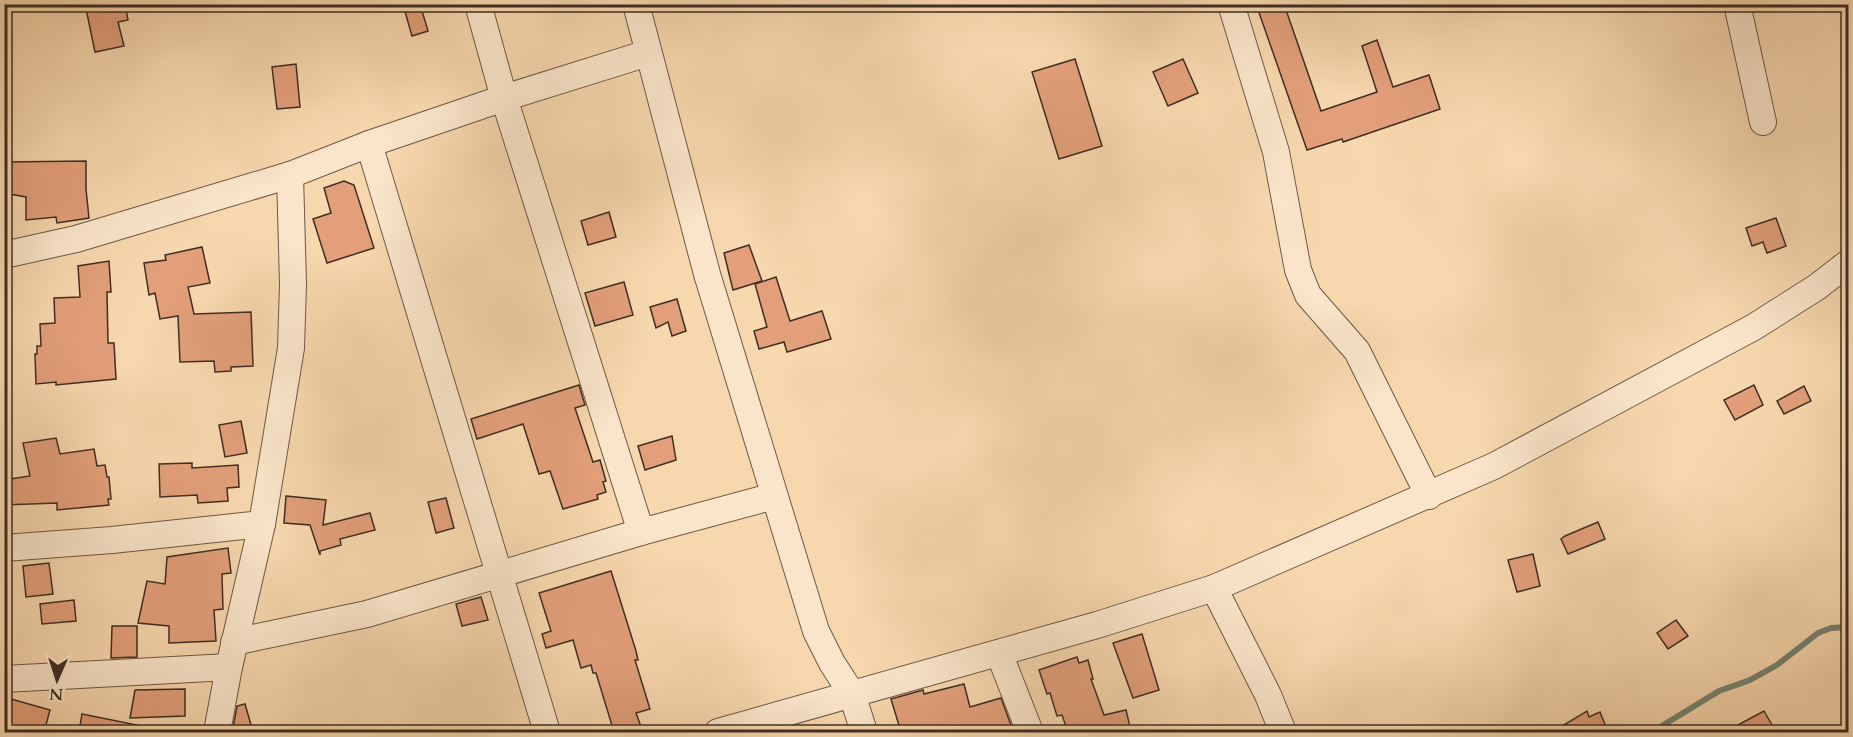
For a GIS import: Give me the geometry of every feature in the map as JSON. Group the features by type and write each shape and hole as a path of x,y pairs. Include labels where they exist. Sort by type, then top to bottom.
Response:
{"street":[{"path":"478,4 504,98 641,532"},
{"path":"636,4 707,274 816,631 832,663 852,694 864,732"},
{"path":"1231,4 1276,152 1298,270 1308,295 1357,351 1428,496"},
{"path":"1737,4 1763,122"},
{"path":"4,255 75,239 290,176 369,144 504,98 648,53"},
{"path":"369,144 547,732"},
{"path":"217,732 234,642 262,524 291,348 293,284 290,176"},
{"path":"718,732 1097,625 1214,588 1494,466 1754,327 1848,263"},
{"path":"234,642 367,614 641,532 774,496"},
{"path":"4,548 112,540 262,524"},
{"path":"1214,588 1268,695 1283,732"},
{"path":"999,653 1030,732"},
{"path":"4,679 229,667"}],"building":[{"path":"85,4 125,4 128,20 118,22 124,46 95,52"},
{"path":"420,4 428,31 412,36 404,8"},
{"path":"1256,4 1284,4 1321,111 1377,92 1362,46 1377,40 1393,87 1429,75 1440,109 1343,142 1342,139 1307,150"},
{"path":"1075,59 1102,146 1059,159 1032,72"},
{"path":"1183,59 1198,93 1168,106 1153,72"},
{"path":"296,64 300,107 277,109 272,67"},
{"path":"86,161 89,218 57,223 56,217 26,220 26,197 4,193 4,162"},
{"path":"344,181 354,185 374,248 327,263 313,219 331,213 324,188"},
{"path":"609,212 616,237 588,245 581,221"},
{"path":"1776,218 1786,246 1767,253 1763,242 1752,246 1746,228"},
{"path":"749,245 762,281 733,290 724,253"},
{"path":"202,247 210,283 188,287 194,314 251,312 253,366 231,367 231,371 215,372 214,361 180,362 178,316 160,319 155,293 149,295 144,263 166,260 165,255"},
{"path":"109,261 111,292 107,292 108,343 114,343 116,379 56,385 56,382 36,384 35,354 37,354 37,346 41,346 40,324 55,323 54,298 80,297 78,266"},
{"path":"776,277 790,321 822,311 831,339 787,352 784,342 759,349 754,331 767,327 755,284"},
{"path":"624,282 633,315 595,326 585,293"},
{"path":"677,299 686,331 672,336 668,322 656,328 650,307"},
{"path":"579,385 585,405 575,408 593,462 600,460 606,481 603,482 606,492 597,495 598,499 563,509 550,471 539,474 523,424 477,439 471,419"},
{"path":"1754,385 1763,405 1735,420 1724,400"},
{"path":"1804,386 1811,401 1784,414 1777,401"},
{"path":"241,421 247,453 225,457 219,425"},
{"path":"672,436 676,460 645,470 638,446"},
{"path":"56,438 60,454 94,449 97,466 105,465 107,477 109,477 111,499 108,499 109,505 57,510 57,503 4,505 4,480 30,476 23,443"},
{"path":"192,463 192,468 238,465 239,487 227,488 228,501 198,503 197,495 160,497 159,464"},
{"path":"286,496 326,500 323,525 370,513 375,530 340,539 341,545 320,551 320,555 310,525 284,523"},
{"path":"446,498 454,528 436,533 428,502"},
{"path":"1598,522 1605,539 1568,554 1561,539"},
{"path":"228,548 231,573 222,574 223,609 214,610 216,641 169,643 169,626 138,623 147,581 165,584 167,557"},
{"path":"1533,554 1540,586 1517,592 1508,560"},
{"path":"49,563 53,594 26,597 23,566"},
{"path":"611,571 636,651 638,660 635,660 650,709 636,713 643,732 614,732 596,673 593,673 591,665 581,668 573,640 546,648 542,634 551,631 539,593"},
{"path":"481,597 488,620 462,626 456,604"},
{"path":"74,600 76,621 42,624 40,604"},
{"path":"1676,620 1688,636 1668,649 1657,633"},
{"path":"112,626 137,626 137,657 111,658"},
{"path":"1142,634 1159,690 1133,698 1113,643"},
{"path":"1077,657 1079,663 1088,660 1093,679 1091,679 1104,715 1126,710 1130,727 1110,732 1095,732 1093,728 1081,732 1068,732 1062,715 1057,716 1050,693 1047,694 1039,670"},
{"path":"964,684 970,707 1001,698 1012,728 1002,732 901,732 891,699 923,690 924,694"},
{"path":"185,689 185,716 130,718 135,690"},
{"path":"4,697 50,710 44,732 4,732"},
{"path":"245,704 253,732 234,732 237,706"},
{"path":"1587,711 1589,717 1600,712 1608,732 1552,732"},
{"path":"1764,711 1776,732 1725,732"},
{"path":"82,714 137,725 136,732 79,732"}],"waterway":[{"path":"1652,732 1719,691 1750,680 1777,665 1818,633 1831,628 1848,627"}]}
